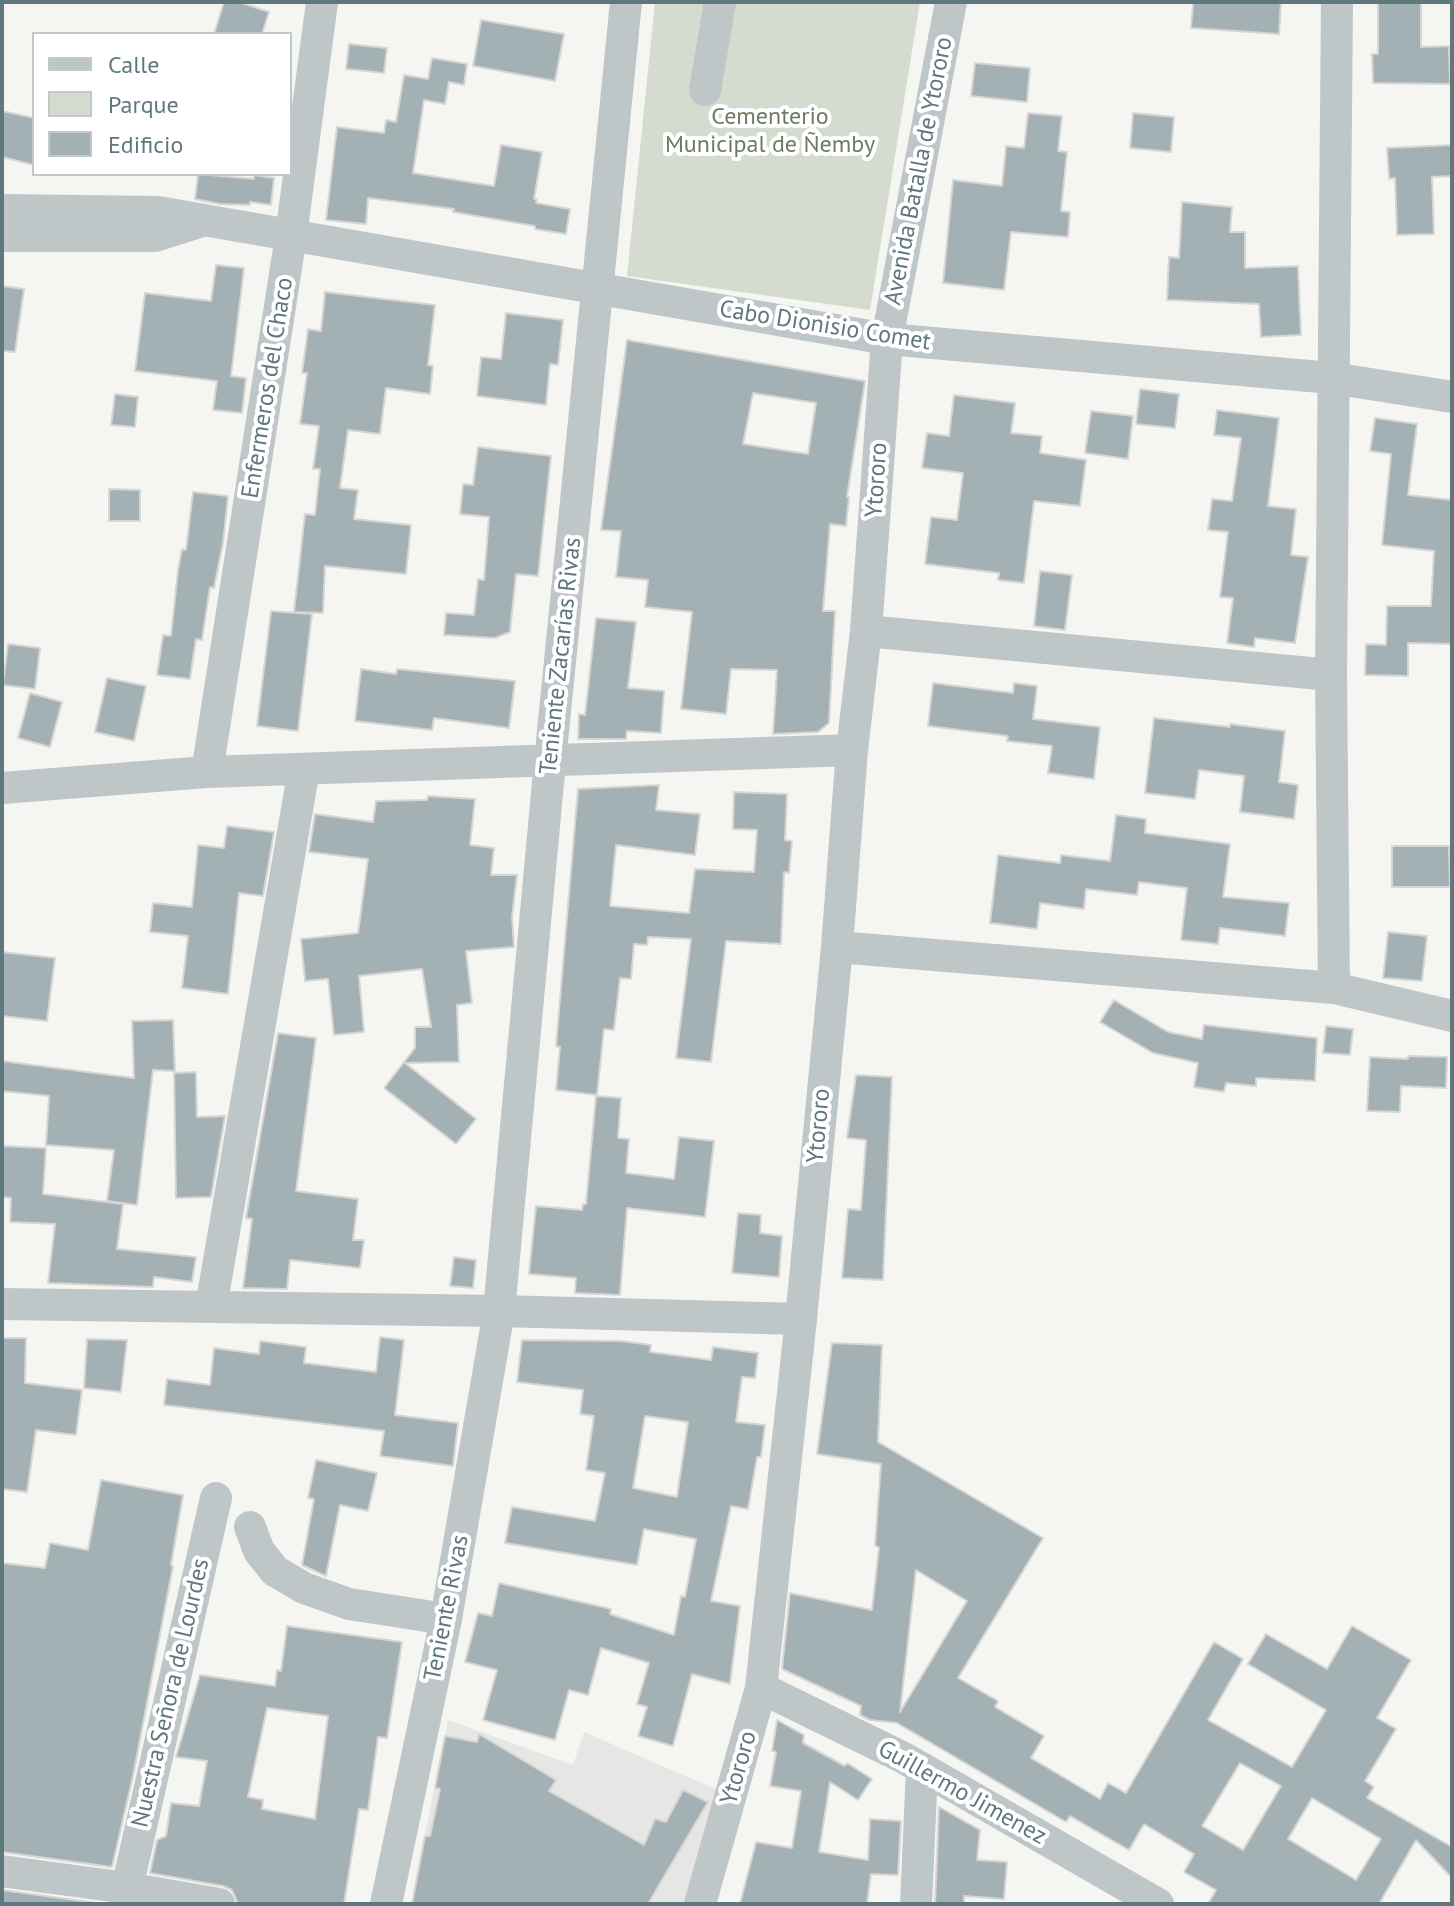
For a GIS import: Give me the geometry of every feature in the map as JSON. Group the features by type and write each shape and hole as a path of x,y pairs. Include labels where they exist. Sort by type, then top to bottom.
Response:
{"street":[{"name":"Enfermeros del Chaco","path":"207,772 291,236 322,2"},
{"name":"Teniente Zacarías Rivas","path":"499,1311 626,2"},
{"path":"705,90 720,2"},
{"name":"Avenida Batalla de Ytororo","path":"887,339 951,2"},
{"path":"1334,988 1331,675 1337,2"},
{"name":"Cabo Dionisio Comet","path":"2,210 158,212 887,339 1332,378 1452,397"},
{"name":"Cabo Dionisio Comet","path":"2,236 155,236 202,221"},
{"name":"Ytororo","path":"700,1904 761,1688 837,947 852,750 866,631 887,339"},
{"path":"866,631 1331,675"},
{"path":"2,788 207,772 852,750"},
{"path":"211,1307 304,769"},
{"path":"837,947 1334,988 1452,1016"},
{"path":"2,1304 801,1319"},
{"name":"Teniente Rivas","path":"386,1904 446,1619 499,1311"},
{"name":"Nuestra Señora de Lourdes","path":"127,1888 216,1498"},
{"path":"250,1527 259,1551 275,1571 304,1588 349,1604 446,1619"},
{"name":"Guillermo Jimenez","path":"761,1688 922,1769 1158,1904"},
{"path":"916,1904 922,1769"},
{"path":"2,1871 219,1904"}],"shaded area":[{"path":"448,1720 573,1765 584,1732 718,1790 684,1904 411,1904"}],"green space":[{"name":"Cementerio Municipal de Ñemby","path":"655,2 920,2 870,310 627,276"}],"building":[{"path":"224,2 239,2 269,12 263,32 215,32"},
{"path":"1193,2 1281,2 1279,34 1191,28"},
{"path":"1378,2 1421,2 1421,47 1449,46 1450,84 1373,83 1372,54 1378,54"},
{"path":"481,20 564,34 555,81 473,66"},
{"path":"349,44 387,48 384,73 346,69"},
{"path":"432,58 467,64 464,85 449,82 445,104 424,100 413,173 494,186 501,145 542,152 534,199 537,199 536,203 570,209 566,234 453,212 454,209 368,198 366,224 326,220 337,127 384,133 386,120 396,122 404,75 428,79"},
{"path":"975,63 1030,68 1027,102 971,96"},
{"path":"2,111 32,118 32,164 2,157"},
{"path":"1028,113 1062,116 1058,151 1067,152 1061,211 1070,212 1068,237 1011,232 1004,290 943,283 953,180 1002,186 1006,146 1024,148"},
{"path":"1133,113 1174,117 1171,152 1130,148"},
{"path":"1452,145 1452,176 1432,177 1434,234 1397,235 1395,178 1389,179 1387,148"},
{"path":"198,176 274,178 271,205 250,202 250,205 220,204 195,199"},
{"path":"1182,202 1232,207 1230,232 1245,232 1245,268 1298,266 1301,335 1261,337 1259,304 1167,300 1169,257 1179,258"},
{"path":"216,265 244,268 231,376 246,378 242,413 213,410 217,381 135,371 145,293 211,301"},
{"path":"2,286 24,289 15,352 2,351"},
{"path":"325,292 435,305 428,365 433,366 430,394 386,388 380,434 348,430 340,488 358,490 354,519 411,525 406,574 325,566 323,613 294,612 305,514 315,515 320,469 313,469 319,426 300,424 307,373 302,373 308,329 321,331"},
{"path":"506,313 563,320 558,365 550,364 546,405 477,396 481,357 501,359"},
{"path":"627,340 865,381 847,497 846,526 830,524 823,611 835,611 829,723 818,732 773,734 777,670 731,669 726,714 681,709 692,612 645,607 648,580 616,577 621,531 601,530","holes":["753,393 816,403 808,454 743,444"]},
{"path":"1140,389 1179,394 1175,428 1136,424"},
{"path":"115,394 138,397 135,427 111,425"},
{"path":"954,395 1015,403 1011,433 1042,436 1040,453 1086,460 1080,506 1034,501 1024,583 998,580 999,573 925,564 931,517 957,520 963,473 922,468 927,433 949,436"},
{"path":"1217,410 1279,418 1268,506 1296,509 1291,555 1308,557 1295,643 1255,638 1254,647 1227,643 1233,598 1220,597 1228,532 1208,530 1212,499 1232,501 1241,438 1214,435"},
{"path":"1091,411 1133,416 1128,459 1085,453"},
{"path":"1375,418 1417,424 1408,495 1452,500 1452,644 1408,643 1408,676 1365,675 1366,644 1386,645 1387,606 1431,606 1434,551 1382,545 1391,454 1370,451"},
{"path":"478,447 551,456 538,576 516,574 510,632 495,638 444,635 446,613 474,615 478,579 484,580 489,517 460,514 463,484 473,485"},
{"path":"109,489 140,490 140,521 109,521"},
{"path":"193,492 228,496 214,588 210,587 202,640 196,639 190,679 157,675 163,635 171,636 178,570 182,549 186,550"},
{"path":"1040,571 1072,575 1065,630 1034,626"},
{"path":"271,611 312,614 298,731 257,726"},
{"path":"596,618 636,622 628,688 664,691 661,733 627,731 626,739 578,739 579,714 585,715"},
{"path":"8,644 40,648 35,689 3,685"},
{"path":"361,669 396,674 397,669 515,681 509,728 434,718 432,730 355,721"},
{"path":"107,678 146,686 134,741 95,732"},
{"path":"933,683 1013,693 1014,683 1037,686 1033,719 1100,727 1094,779 1048,773 1052,746 1007,741 1008,736 928,726"},
{"path":"30,693 62,702 50,747 18,738"},
{"path":"1154,718 1285,731 1279,782 1298,785 1294,819 1240,812 1244,776 1199,770 1195,799 1145,793"},
{"path":"659,785 656,810 700,814 695,855 616,845 610,906 689,913 695,869 754,872 757,830 733,829 734,792 787,794 785,840 792,841 789,873 784,872 781,944 726,941 711,1062 676,1058 691,939 648,937 647,945 634,944 631,979 620,978 614,1030 604,1029 597,1095 556,1090 560,1047 556,1046 578,789"},
{"path":"428,796 475,799 470,845 494,848 491,875 517,875 512,917 514,947 466,951 472,1003 457,1005 459,1062 405,1063 476,1119 456,1144 384,1088 415,1048 415,1027 431,1027 422,969 359,976 364,1032 334,1035 328,979 305,981 301,939 358,933 368,859 309,852 315,814 373,822 376,801 427,800"},
{"path":"1116,815 1146,819 1145,833 1230,844 1223,897 1289,903 1285,936 1220,928 1218,944 1181,940 1187,888 1139,882 1137,895 1086,889 1084,909 1040,903 1037,929 990,923 998,855 1060,863 1061,855 1110,861"},
{"path":"227,826 274,832 263,896 239,893 228,994 182,988 188,936 150,932 153,903 192,907 198,845 224,848"},
{"path":"1392,846 1449,846 1450,887 1392,887"},
{"path":"1388,932 1427,936 1422,981 1383,978"},
{"path":"2,952 55,958 47,1021 2,1016"},
{"path":"1114,1000 1168,1032 1202,1039 1204,1025 1317,1038 1315,1081 1256,1078 1256,1086 1226,1083 1224,1092 1194,1087 1198,1063 1153,1053 1100,1022"},
{"path":"173,1020 175,1071 153,1070 137,1205 107,1201 114,1150 46,1145 49,1096 2,1091 2,1061 134,1078 132,1021"},
{"path":"1326,1026 1353,1029 1350,1055 1323,1053"},
{"path":"278,1033 316,1038 296,1191 358,1199 353,1240 364,1240 360,1268 290,1260 287,1289 243,1288 252,1219 246,1218"},
{"path":"1408,1056 1447,1057 1446,1088 1401,1086 1400,1112 1367,1111 1370,1057 1408,1059"},
{"path":"196,1072 197,1117 225,1116 211,1197 176,1198 174,1073"},
{"path":"856,1075 892,1077 883,1280 842,1278 848,1209 861,1210 866,1140 847,1138"},
{"path":"596,1096 621,1098 618,1138 629,1139 626,1173 674,1179 679,1137 714,1141 705,1217 627,1208 620,1295 575,1293 576,1278 529,1274 536,1206 582,1210 583,1204 586,1204"},
{"path":"2,1146 46,1148 43,1194 123,1204 117,1249 196,1257 192,1282 154,1277 153,1287 48,1283 55,1224 10,1222 11,1198 2,1197"},
{"path":"738,1213 761,1215 760,1233 782,1236 779,1277 732,1273"},
{"path":"454,1257 476,1260 473,1288 450,1286"},
{"path":"380,1337 404,1340 395,1415 458,1423 453,1466 380,1456 384,1431 164,1405 167,1379 210,1385 214,1348 259,1354 260,1341 306,1347 304,1363 376,1372"},
{"path":"2,1338 26,1338 25,1383 82,1390 76,1435 36,1430 27,1492 2,1489"},
{"path":"87,1339 127,1340 121,1392 84,1388"},
{"path":"522,1340 621,1341 651,1345 650,1352 711,1360 713,1347 758,1353 755,1378 742,1377 736,1422 765,1425 761,1457 757,1457 748,1509 731,1506 711,1601 740,1606 730,1684 692,1674 673,1746 638,1736 647,1707 637,1704 649,1663 601,1648 588,1695 569,1690 555,1740 483,1720 497,1670 465,1662 478,1613 492,1616 499,1583 611,1609 610,1614 674,1635 696,1539 644,1529 637,1565 505,1543 512,1507 595,1521 605,1473 586,1470 594,1416 580,1414 583,1390 517,1382","holes":["645,1416 688,1422 677,1497 633,1488"]},
{"path":"832,1343 882,1345 878,1442 1043,1538 958,1678 998,1701 995,1707 1044,1736 1031,1758 1100,1799 1108,1783 1126,1793 1214,1642 1243,1659 1208,1720 1292,1767 1326,1710 1248,1664 1266,1634 1327,1669 1352,1626 1411,1660 1377,1718 1396,1729 1365,1781 1374,1787 1367,1798 1452,1847 1452,1878 1416,1840 1379,1904 1208,1904 1216,1890 1184,1872 1194,1854 1144,1824 1129,1850 1070,1816 1066,1822 897,1723 870,1720 860,1715 861,1706 782,1669 790,1593 872,1610 879,1548 875,1545 881,1464 817,1454","holes":["916,1570 967,1601 900,1712","1240,1763 1281,1786 1243,1850 1202,1826","1312,1798 1381,1839 1356,1880 1288,1839"]},
{"path":"316,1460 377,1473 368,1511 340,1505 326,1576 302,1565 314,1499 308,1498"},
{"path":"101,1480 183,1495 173,1566 133,1776 112,1867 2,1852 2,1563 45,1568 50,1543 88,1550"},
{"path":"287,1626 402,1642 387,1738 378,1737 368,1810 359,1809 344,1904 238,1904 232,1890 223,1886 150,1873 157,1840 166,1836 171,1803 199,1806 207,1761 176,1757 200,1675 275,1686 277,1670 281,1671","holes":["267,1708 328,1716 315,1819 262,1809 263,1800 248,1797"]},
{"path":"777,1720 804,1735 803,1743 845,1766 847,1763 872,1779 858,1800 830,1782 819,1852 868,1860 870,1819 901,1821 898,1875 871,1874 867,1904 740,1904 756,1842 792,1848 801,1791 770,1786"},
{"path":"479,1734 556,1780 549,1791 644,1845 655,1819 666,1822 683,1790 708,1802 648,1904 412,1904 425,1836 430,1836 440,1789 435,1788 445,1736 477,1742"},
{"path":"939,1807 980,1830 977,1860 1007,1862 1004,1899 964,1896 964,1904 935,1904"},
{"path":"2,1890 104,1904 2,1904"}]}
